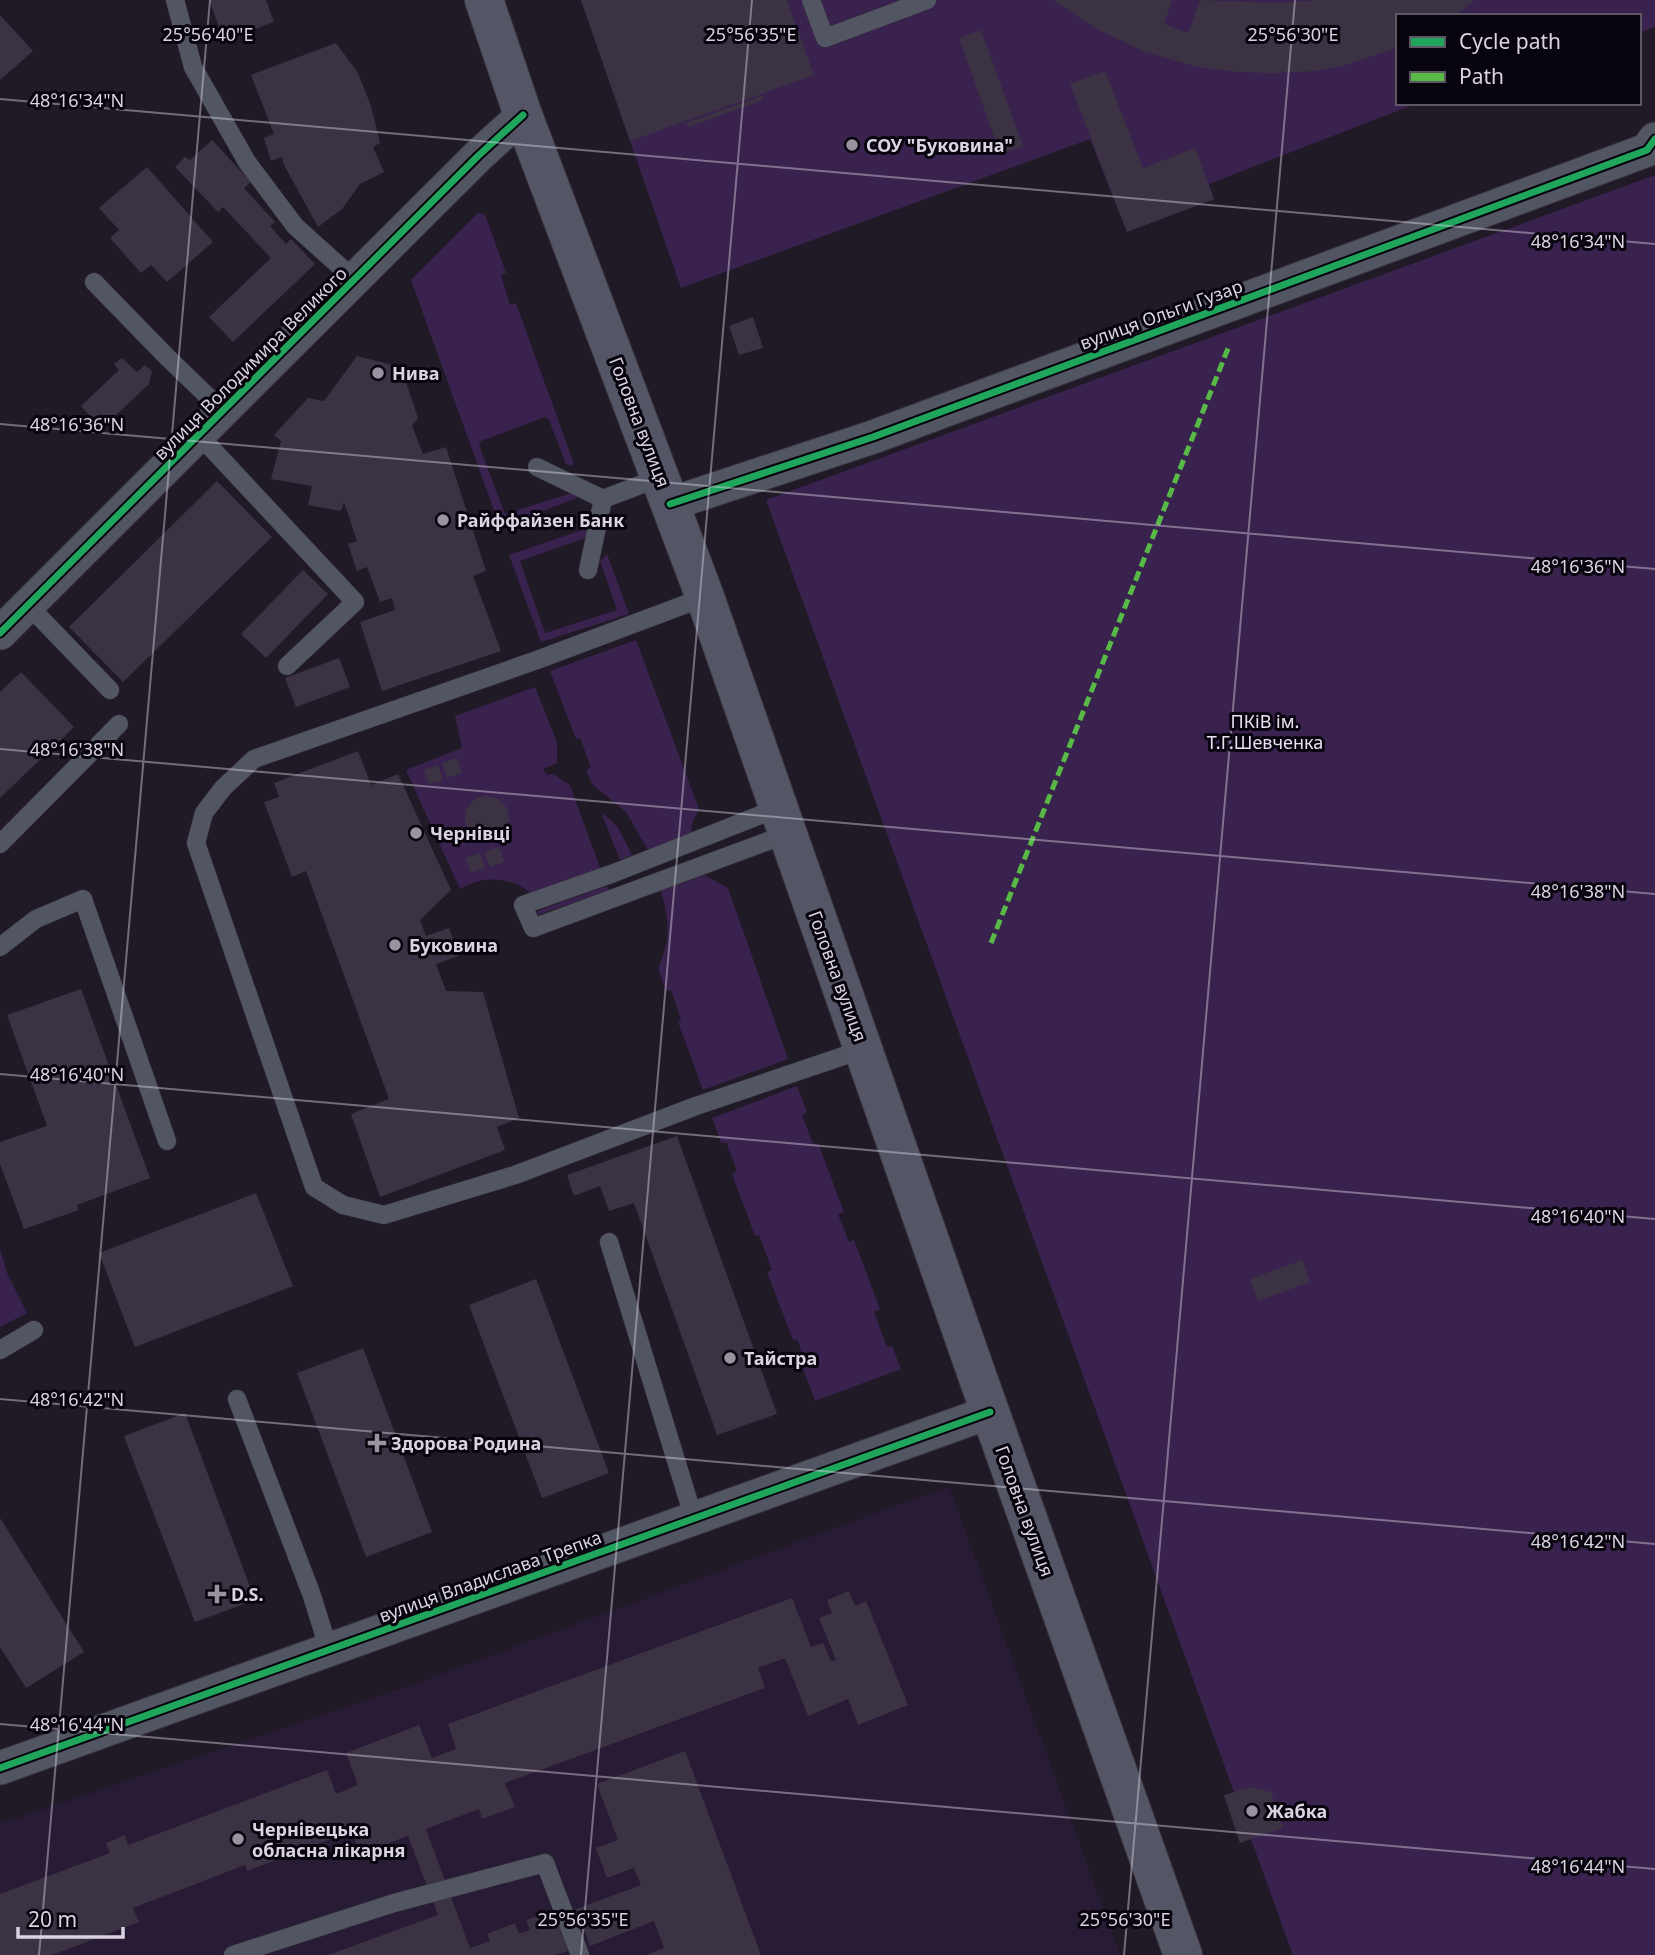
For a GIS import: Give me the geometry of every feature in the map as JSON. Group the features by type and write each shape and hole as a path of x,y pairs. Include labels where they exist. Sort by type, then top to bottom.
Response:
{"main road":[{"name":"Головна вулиця","path":"484,0 523,115 705,597 1183,1955"}],"street":[{"name":"вулиця Володимира Великого","path":"0,634 478,156 523,115"},
{"name":"вулиця Ольги Гузар","path":"665,491 873,437 1647,150 1655,139"},
{"name":"вулиця Владислава Трепка","path":"2,1762 329,1650 990,1412"}],"lane":[{"path":"175,0 193,67 247,162 295,226 355,280"},
{"path":"811,0 825,38 927,0"},
{"path":"94,282 224,412"},
{"path":"200,436 355,603 287,666"},
{"path":"537,467 603,499 665,491"},
{"path":"588,570 603,499"},
{"path":"705,597 537,660 254,759 223,788 204,813 197,843 314,1187 343,1205 384,1215 515,1175 696,1106 864,1049"},
{"path":"28,606 110,690"},
{"path":"0,844 120,724"},
{"path":"783,821 533,928 523,905 614,873 783,821"},
{"path":"0,947 36,919 83,899 167,1141"},
{"path":"609,1242 694,1519"},
{"path":"0,1350 34,1330"},
{"path":"237,1399 311,1592 329,1650"},
{"path":"233,1955 394,1903 545,1863 580,1955"}],"shaded area":[{"path":"949,1486 1120,1955 0,1955 0,1824 425,1680"}],"green space":[{"name":"СОУ \"Буковина\"","path":"581,0 1655,0 1655,27 1641,32 1641,14 1396,14 1396,105 1413,105 1209,184 1214,199 1127,232 1090,139 681,288"},
{"name":"ПКіВ ім. Т.Г.Шевченка","path":"1655,175 1655,1955 1293,1955 766,500"},
{"path":"478,213 485,214 506,273 501,275 510,305 516,303 574,464 566,464 549,420 545,417 481,441 479,445 505,514 572,493 576,494 577,498 500,527 411,280"},
{"path":"588,528 591,536 520,561 545,633 617,610 600,561 607,554 629,614 541,642 509,555"},
{"path":"636,640 699,809 691,834 648,850 626,812 592,784 586,770 591,767 580,738 576,739 550,671"},
{"path":"535,687 557,742 557,763 543,769 547,775 553,774 570,785 600,868 532,894 515,884 497,880 478,881 460,889 406,770 462,748 455,716"},
{"path":"601,812 617,826 632,855 620,860"},
{"path":"704,875 728,888 788,1059 703,1090 678,1022 681,1020 671,990 666,991 658,968 666,947 668,930 661,891"},
{"path":"607,886 609,890 538,915 537,911"},
{"path":"797,1086 807,1112 802,1115 813,1144 818,1143 844,1212 838,1214 849,1242 854,1240 880,1309 874,1312 887,1347 892,1346 901,1369 815,1401 798,1355 802,1353 797,1339 793,1340 767,1272 772,1270 759,1235 755,1236 732,1174 737,1171 726,1142 721,1143 712,1118"},
{"path":"0,1249 7,1273 27,1313 0,1327"}],"building":[{"path":"209,0 266,0 274,22 224,41"},
{"path":"581,0 787,0 814,75 630,141"},
{"path":"1053,0 1172,0 1164,24 1188,33 1200,0 1278,3 1316,0 1475,0 1458,14 1396,14 1396,48 1346,65 1318,71 1237,72 1198,67 1145,52 1095,28"},
{"path":"0,15 33,51 0,80"},
{"path":"981,30 1023,146 1000,154 959,38"},
{"path":"336,43 358,73 371,106 380,143 373,147 384,172 360,184 342,209 318,227 282,157 271,161 264,138 274,134 251,75"},
{"path":"1105,71 1143,168 1195,148 1214,199 1127,232 1070,84"},
{"path":"762,96 763,100 688,127 686,123"},
{"path":"212,140 251,182 244,188 275,222 270,226 286,244 291,239 315,264 233,342 209,317 271,258 223,207 218,212 175,167 185,157 190,160"},
{"path":"147,167 213,242 167,282 151,265 141,273 110,238 119,230 99,208"},
{"path":"753,317 763,348 739,355 729,326"},
{"path":"357,356 401,367 418,418 412,426 423,454 446,447 486,571 473,576 501,651 382,691 360,622 395,610 392,598 380,602 367,567 357,571 348,544 357,541 344,502 341,511 308,505 312,486 271,479 281,441 274,435 308,398 324,401"},
{"path":"122,358 137,372 145,365 152,371 149,384 101,429 81,406 119,370 114,364"},
{"path":"217,481 272,537 123,682 69,627"},
{"path":"303,570 328,594 266,658 241,634"},
{"path":"339,658 350,687 296,707 285,678"},
{"path":"21,672 74,727 0,798 0,692"},
{"path":"358,751 371,785 398,774 451,890 420,920 426,936 449,928 459,956 436,964 446,991 483,992 519,1118 497,1127 505,1150 380,1197 351,1114 389,1099 306,871 292,877 264,802 279,797 274,783"},
{"path":"457,758 462,773 447,778 442,763"},
{"path":"438,765 443,780 429,784 424,770"},
{"path":"487,796 503,802 509,818 503,834 487,840 471,834 465,818 471,802"},
{"path":"499,847 504,862 490,867 484,852"},
{"path":"480,853 485,868 471,873 466,858"},
{"path":"81,989 150,1178 77,1205 79,1210 24,1229 0,1164 0,1142 47,1126 7,1015"},
{"path":"677,1136 777,1414 717,1435 634,1203 609,1211 600,1186 574,1196 567,1175"},
{"path":"256,1193 293,1286 135,1347 99,1253"},
{"path":"1302,1260 1310,1282 1258,1301 1250,1279"},
{"path":"536,1279 609,1473 542,1498 469,1305"},
{"path":"363,1348 432,1532 366,1557 297,1373"},
{"path":"185,1413 255,1600 195,1622 124,1436"},
{"path":"0,1518 84,1652 26,1688 0,1647"},
{"path":"849,1591 855,1606 866,1601 908,1705 858,1725 848,1699 808,1716 785,1658 758,1668 765,1688 505,1783 515,1807 482,1819 479,1809 426,1829 470,1948 490,1941 487,1934 515,1923 519,1934 530,1930 526,1920 542,1915 547,1926 560,1921 571,1950 556,1955 328,1955 438,1915 408,1836 360,1854 352,1831 247,1871 245,1865 133,1908 139,1922 52,1955 0,1955 0,1894 110,1853 106,1843 125,1835 128,1845 327,1770 336,1794 358,1785 346,1753 419,1725 432,1758 456,1749 448,1724 792,1598 811,1647 823,1643 831,1661 836,1660 819,1618 832,1613 827,1600"},
{"path":"685,1751 761,1955 646,1955 664,1948 654,1921 590,1946 576,1909 641,1885 634,1868 607,1878 596,1848 618,1840 597,1784"},
{"path":"1251,1787 1271,1792 1283,1828 1240,1843 1224,1795"}],"marked path":[{"path":"991,943 1229,346"}],"cycle path":[{"path":"0,633 478,156 523,115"},
{"path":"670,504 873,437 1647,150 1655,139"},
{"path":"0,1768 990,1412"}],"place":[{"name":"СОУ \"Буковина\"","path":"852,145"},
{"name":"Нива","path":"378,373"},
{"name":"Райффайзен Банк","path":"443,520"},
{"name":"Чернівці","path":"416,833"},
{"name":"Буковина","path":"395,945"},
{"name":"Тайстра","path":"730,1358"},
{"name":"Здорова Родина","path":"377,1443"},
{"name":"D.S.","path":"217,1594"},
{"name":"Жабка","path":"1252,1811"},
{"name":"Чернівецька обласна лікарня","path":"238,1839"}]}
